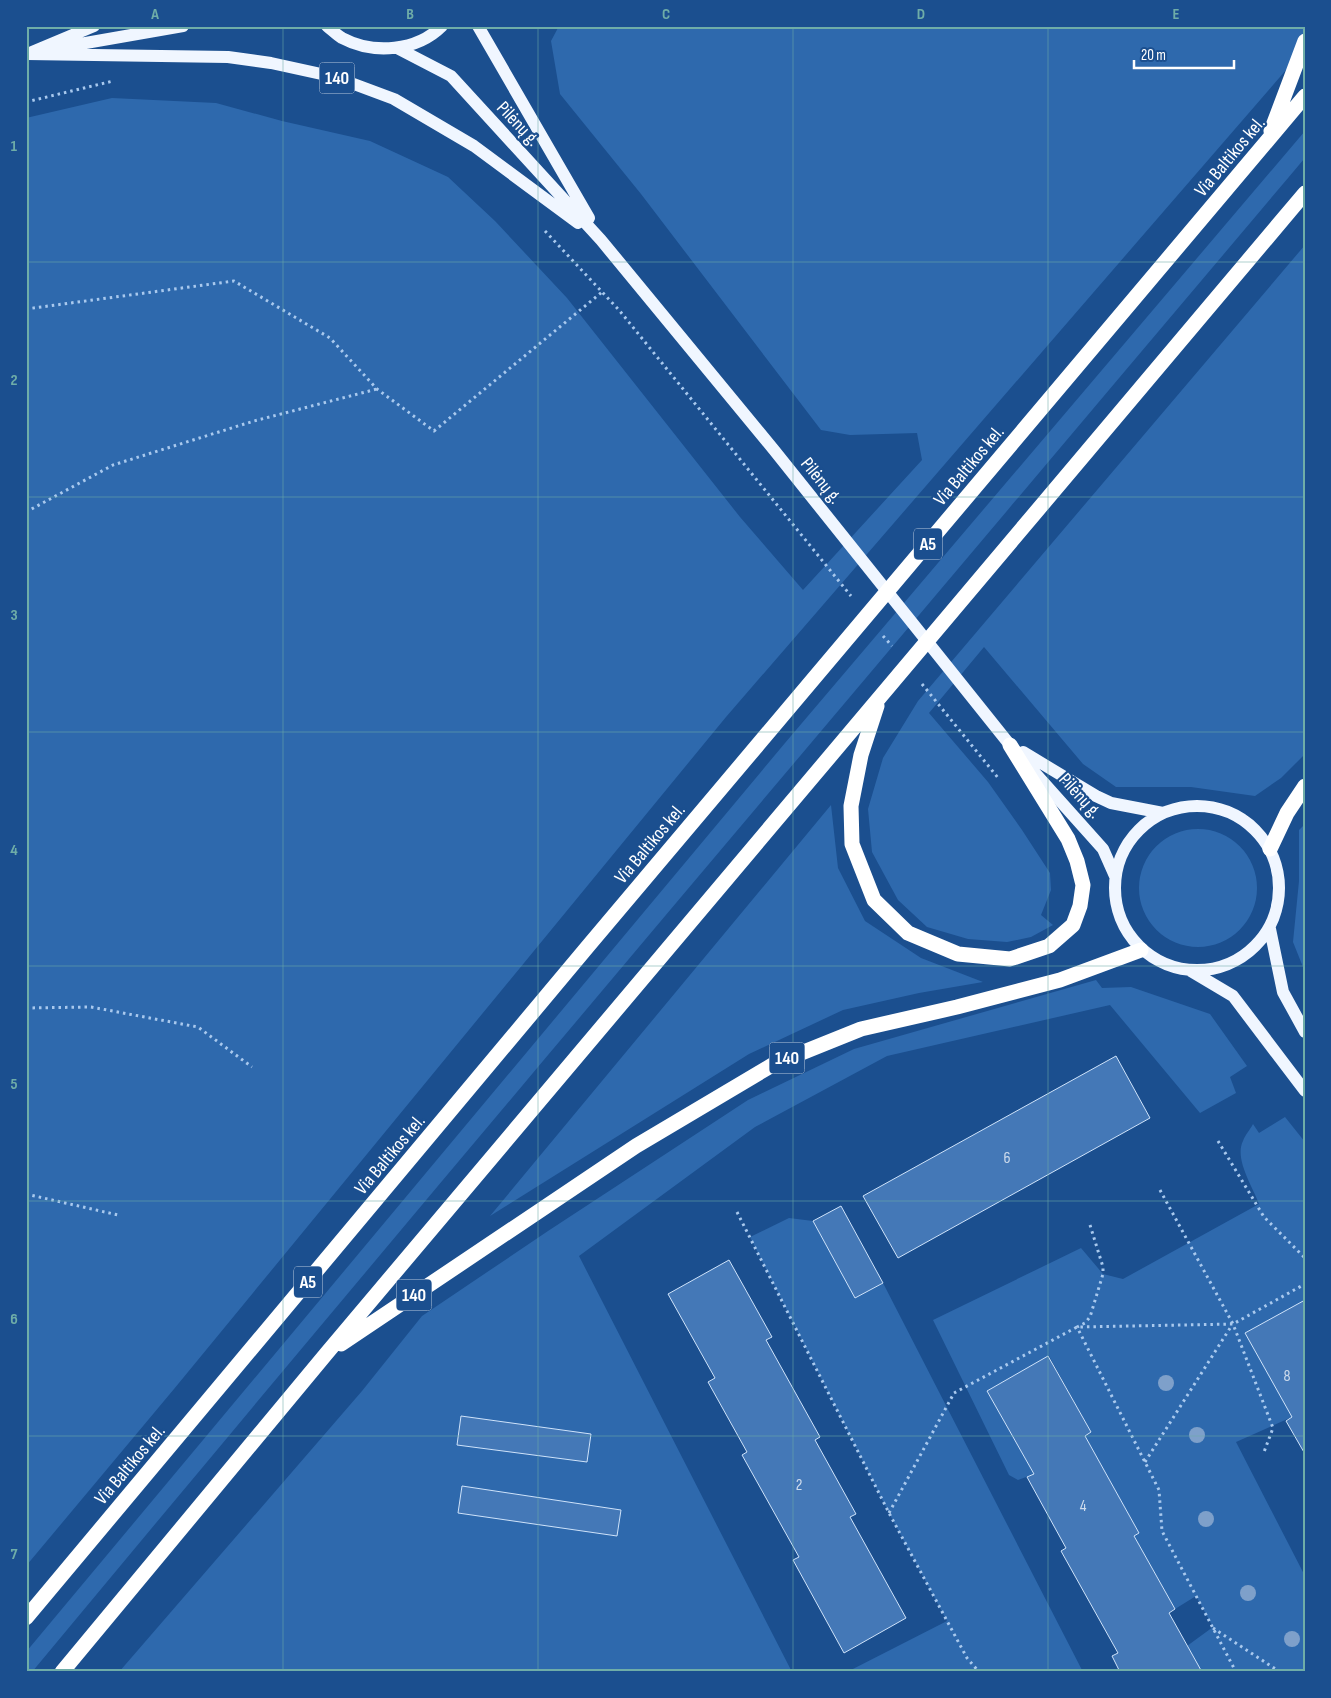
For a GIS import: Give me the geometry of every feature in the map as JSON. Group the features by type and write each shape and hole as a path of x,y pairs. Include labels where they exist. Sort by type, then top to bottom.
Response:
{"highway":[{"path":"1267,143 1305,41"},
{"name":"Via Baltikos kel.","path":"26,1618 589,945 1305,96"},
{"path":"62,1672 326,1354 1305,193"},
{"name":"140","path":"880,697 861,755 851,806 852,844 874,900 908,933 958,954 1010,959 1049,946 1073,925 1080,906 1083,885 1077,861 1068,839 1010,745"},
{"path":"1270,849 1287,812 1305,786"},
{"name":"140","path":"326,1354 636,1146 774,1064 861,1029 957,1007 1060,980 1142,950"}],"main road":[{"path":"27,54 94,26"},
{"path":"27,54 183,26"},
{"path":"326,26 342,38 360,45 378,48 397,48 418,42 436,32 442,26"},
{"name":"Pilėnų g.","path":"478,26 601,240"},
{"name":"Pilėnų g.","path":"397,48 451,76 601,240 774,450 1010,745 1103,849 1115,876"},
{"name":"140","path":"27,54 228,57 271,63 335,77 394,99 474,146 601,240"},
{"name":"Pilėnų g.","path":"1010,745 1096,796 1111,802 1163,813"},
{"path":"1190,971 1214,970 1236,962 1255,948 1270,929 1278,909 1280,889 1278,868 1270,849 1255,829 1235,815 1211,807 1187,806 1163,813 1140,828 1124,850 1115,876 1116,903 1125,928 1142,950 1164,964 1190,971 1233,996 1305,1091"},
{"path":"1270,929 1283,992 1305,1032"}],"path":[{"path":"542,227 619,310 750,471"},
{"path":"26,309 234,281 330,338 377,389 434,430 602,292"},
{"path":"26,512 113,465 254,421 377,389"},
{"path":"26,1008 91,1007 198,1028 252,1067"},
{"path":"1218,1141 1264,1217 1305,1258"},
{"path":"1160,1190 1233,1324 1273,1428 1264,1452"},
{"path":"26,1194 118,1215"},
{"path":"737,1212 888,1512 967,1658 979,1672"},
{"path":"888,1512 954,1393 1085,1323 1090,1316 1103,1274 1103,1268 1090,1225"},
{"path":"1077,1327 1233,1324 1305,1284"},
{"path":"1145,1462 1233,1324"},
{"path":"1077,1327 1159,1490 1162,1531 1236,1672"},
{"path":"1213,1627 1280,1672"}],"shaded area":[{"path":"559,26 1305,26 1305,48 726,717 174,1389 26,1566 26,118 112,98 216,103 282,121 370,141 448,177 495,221 567,298 740,517 803,590 922,460 917,433 850,435 821,430 641,194 560,94 551,41"},
{"path":"1305,131 1304,159 507,1103 32,1672 26,1672 26,1652 785,743"},
{"path":"1305,245 1305,754 1281,778 1255,796 1191,787 1116,787 1083,764 984,647 929,713 988,782 1050,873 1051,890 1041,915 1053,925 1031,937 1007,942 968,939 927,927 898,900 872,852 868,809 883,758 918,701"},
{"path":"831,805 838,868 865,921 921,958 983,982 919,993 843,1010 749,1054 490,1216"},
{"path":"1305,824 1305,972 1293,942 1299,881 1299,830"},
{"path":"1198,829 1209,830 1231,839 1247,855 1256,877 1256,899 1247,921 1231,937 1209,946 1198,947 1187,946 1165,937 1149,921 1140,899 1139,888 1140,877 1149,855 1165,839 1187,830"},
{"path":"1096,980 1102,988 1131,987 1210,1014 1247,1066 1230,1077 1236,1093 1200,1113 1110,1005 887,1056 755,1127 579,1256 792,1672 119,1672 362,1391 422,1316 748,1100 854,1049"},
{"path":"1285,1117 1305,1142 1305,1300 1292,1417 1236,1442 1305,1576 1305,1672 1202,1672 1187,1646 1213,1627 1196,1596 1175,1609 1134,1536 1139,1533 1085,1436 1091,1432 1049,1356 987,1391 1034,1474 1018,1480 1009,1475 933,1320 1081,1248 1103,1274 1123,1279 1259,1204 1245,1173 1241,1156 1243,1141 1253,1124 1259,1133"},
{"path":"789,1218 813,1221 855,1297 883,1283 1083,1672 847,1672 947,1621 889,1513 750,1237"}],"building":[{"path":"1116,1056 1150,1118 898,1258 863,1196"},
{"path":"841,1206 883,1283 855,1298 813,1221"},
{"path":"729,1260 772,1337 766,1340 820,1437 815,1440 856,1514 850,1517 906,1618 844,1653 793,1560 799,1557 742,1455 747,1452 708,1382 715,1378 668,1294"},
{"path":"1305,1300 1305,1454 1286,1421 1292,1417 1245,1333"},
{"path":"1048,1356 1091,1432 1085,1436 1139,1533 1134,1536 1175,1609 1169,1613 1202,1672 1120,1672 1112,1656 1118,1653 1061,1551 1066,1548 1027,1477 1034,1474 987,1391"},
{"path":"461,1416 591,1434 587,1462 457,1445"},
{"path":"462,1486 621,1510 617,1536 458,1513"}]}
